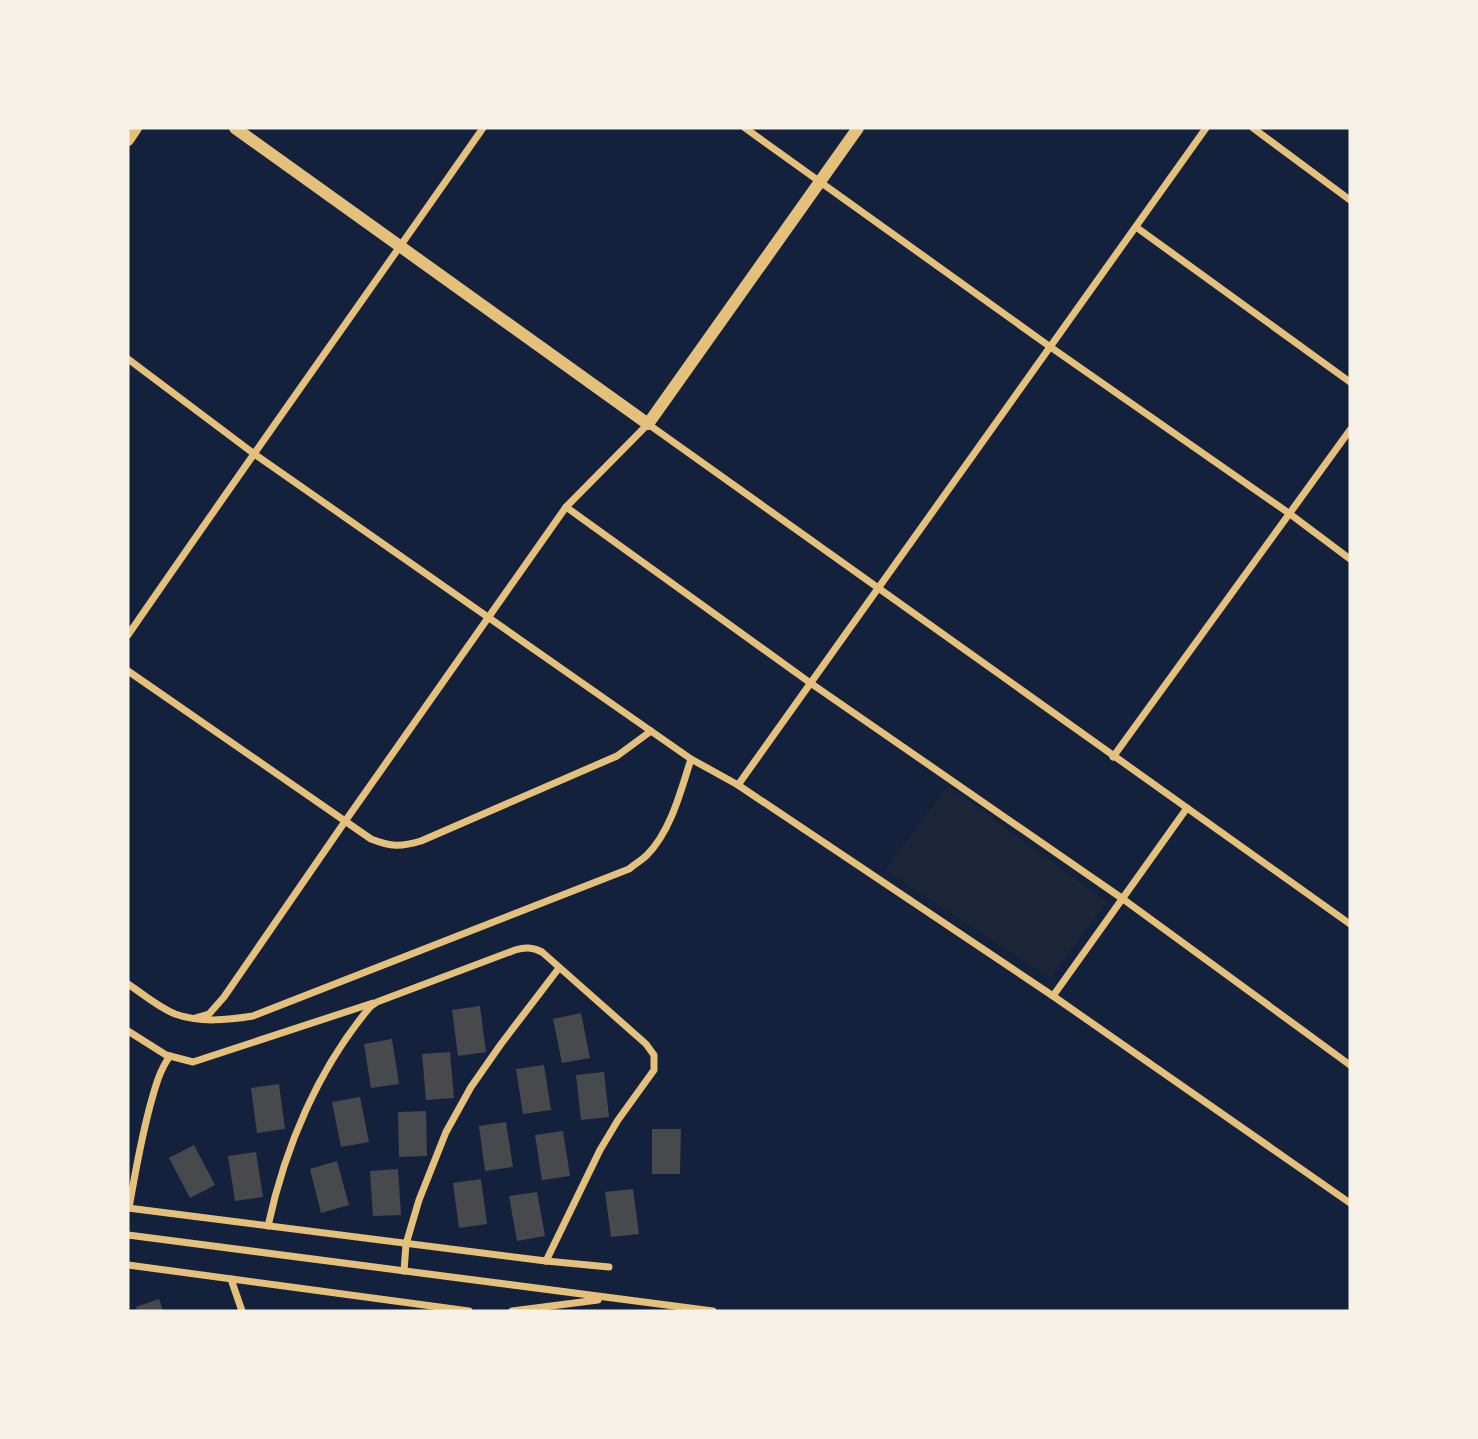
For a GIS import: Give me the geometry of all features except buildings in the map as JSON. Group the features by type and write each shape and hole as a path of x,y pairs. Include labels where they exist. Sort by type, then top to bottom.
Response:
{"main road":[{"path":"128,140 136,128"},
{"path":"235,128 648,424 858,128"}],"street":[{"path":"128,635 483,128"},
{"path":"746,128 1350,559"},
{"path":"738,785 1206,128"},
{"path":"1253,128 1350,200"},
{"path":"1136,227 1350,382"},
{"path":"128,359 253,453 691,759 738,785 1054,996 1350,1203"},
{"path":"195,1018 209,1014 224,997 566,507 648,424 1350,924"},
{"path":"1113,757 1350,430"},
{"path":"566,507 809,682 1123,900 1350,1066"},
{"path":"128,671 372,839 388,846 408,845 617,756 651,731"},
{"path":"128,984 176,1014 224,1021 253,1016 629,869 647,856 657,843 674,811 691,759"},
{"path":"1054,996 1187,808"},
{"path":"128,1031 170,1056 193,1062 377,1002 525,947 542,952 646,1044 654,1055 654,1070 600,1150 546,1261"},
{"path":"404,1271 406,1244 419,1200 446,1132 471,1087 559,968"},
{"path":"268,1226 286,1158 311,1100 335,1056 366,1012 377,1002"},
{"path":"170,1056 159,1078 140,1143 128,1208 609,1267"},
{"path":"128,1235 713,1311"},
{"path":"128,1265 469,1311"},
{"path":"231,1279 242,1311"},
{"path":"512,1311 610,1298"}],"shaded area":[{"path":"948,786 1107,902 1049,978 885,870"}]}
